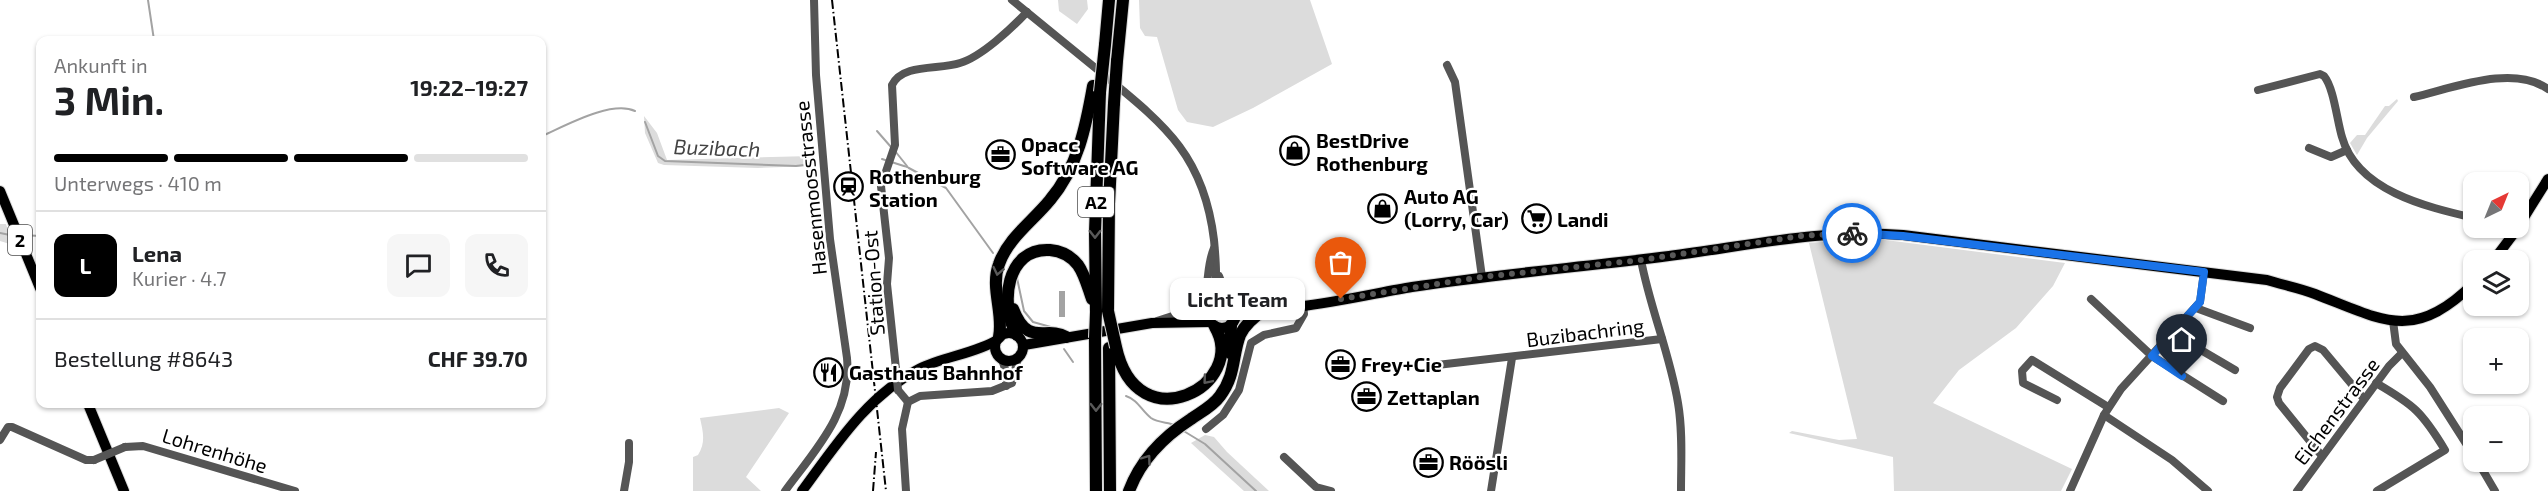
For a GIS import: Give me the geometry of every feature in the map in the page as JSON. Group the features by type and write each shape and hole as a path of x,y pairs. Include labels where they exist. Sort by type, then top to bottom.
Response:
{"highway":[{"name":"A2","path":"1109,0 1106,27 1101,42 1097,89 1095,221 1102,311 1113,347 1110,491"},
{"name":"A2","path":"1096,491 1095,349 1102,311 1114,103 1123,0"},
{"path":"998,339 1000,321 996,282 999,262 1012,242 1049,202 1065,179 1078,152 1097,89"},
{"path":"1021,340 1011,322 1008,300 1009,283 1020,261 1038,250 1055,250 1066,254 1078,265 1102,311"},
{"path":"1008,300 1018,320 1027,329 1042,335 1060,334 1066,337"},
{"path":"1129,491 1144,461 1173,432 1217,401 1234,367 1240,335 1248,322 1262,309"},
{"path":"1231,375 1229,336 1233,322"},
{"path":"1113,347 1124,371 1138,388 1156,397 1182,397 1201,388 1217,366 1221,345 1213,324"}],"main road":[{"path":"2529,210 2548,179"},
{"name":"2","path":"0,191 36,278"},
{"path":"1174,321 1220,300 1262,309 1303,305 1482,277 1641,260 1801,236 1870,233 2267,280 2301,289 2361,314 2392,321 2415,319 2438,311 2463,292"},
{"path":"2502,250 2511,238"},
{"path":"1231,303 1236,313 1233,322"},
{"path":"1211,306 1213,324"},
{"path":"802,491 854,421 879,396 919,369 998,339 1005,333 1021,340 1066,337 1174,321 1213,324 1224,328 1262,309"},
{"path":"998,339 995,348 1000,357"},
{"path":"966,352 1000,357 1010,361 1018,358 1021,340"},
{"path":"90,408 124,491"}],"street":[{"name":"Hasenmoosstrasse","path":"785,491 828,431 844,402 847,390 848,372 830,239 816,75 814,0"},
{"path":"1012,0 1144,108 1176,141 1190,160 1209,209 1215,247 1217,273 1211,306"},
{"name":"Station-Ost","path":"908,402 898,390 887,284 888,252 881,194 881,182 895,145 891,90 896,77 906,72 941,68 967,61 1027,12"},
{"path":"1447,65 1455,82 1482,277"},
{"path":"2258,90 2324,75 2347,150 2362,173 2373,181 2426,204 2463,215"},
{"path":"2414,97 2508,77 2532,80 2548,89"},
{"path":"2309,148 2331,157 2347,150"},
{"path":"1152,323 1191,309 1199,302 1205,291 1208,260 1215,247"},
{"path":"1641,260 1678,403 1681,425 1681,491"},
{"path":"2070,491 2106,411 2127,382 2201,300 2204,272"},
{"path":"1217,273 1231,303"},
{"path":"2091,299 2152,356 2223,401"},
{"path":"1206,429 1223,415 1239,390 1251,342 1264,335 1296,328 1304,314 1303,305"},
{"path":"2196,308 2250,328"},
{"path":"2392,321 2393,338 2402,353 2430,387 2463,439"},
{"path":"2172,333 2235,370"},
{"name":"Buzibachring","path":"1437,365 1662,339"},
{"path":"2322,456 2279,403 2277,397 2280,388 2309,349 2315,346 2323,350 2364,399"},
{"name":"Eichenstrasse","path":"2297,491 2376,383 2402,353"},
{"path":"1000,357 1006,372 1006,386"},
{"path":"906,491 902,429 908,402 920,396 986,392 1006,386 1014,379 1018,358"},
{"name":"Buzibachring","path":"1491,491 1512,358"},
{"path":"2056,400 2024,383 2022,371 2032,360 2172,460 2208,491"},
{"path":"2376,383 2409,402 2424,417 2445,450 2377,491"},
{"name":"Lohrenhöhe","path":"0,440 8,427 12,427 86,460 94,460 125,447 143,446 295,491"},
{"path":"624,491 629,462 629,443"},
{"path":"1284,457 1316,487 1331,491"},
{"path":"2484,472 2495,491"}],"shaded area":[{"path":"1058,0 1087,0 1088,9 1077,24 1059,11"},
{"path":"1139,0 1310,0 1332,64 1253,108 1213,127 1187,122 1178,110 1157,37 1145,36 1140,28"},
{"path":"2397,99 2398,101 2367,138 2357,155 2350,143 2357,135 2365,135 2385,106 2389,106"},
{"path":"644,116 657,133 667,160 811,156 813,166 758,168 664,165 658,163 645,133"},
{"path":"0,224 6,224 13,245 0,241"},
{"path":"1870,238 2065,263 2053,286 2016,328 1959,370 1933,403 2072,469 2061,491 1894,491 1893,457 1789,433 1792,431 1839,440 1857,439 1809,243"},
{"path":"1059,291 1065,291 1065,317 1059,317"},
{"path":"779,408 789,413 746,477 761,491 693,491 693,457 698,455 703,441 700,418"},
{"path":"1205,435 1214,437 1269,491 1244,491 1191,443"}],"waterway":[{"path":"148,0 153,36"},
{"name":"Buzibach","path":"546,134 601,111 614,109 635,111"},
{"name":"Buzibach","path":"645,122 658,156 665,161 796,166 813,164"},
{"path":"877,131 891,147"},
{"path":"895,151 907,166"},
{"name":"Buzibach","path":"882,159 907,167 946,188 993,253"},
{"name":"Buzibach","path":"0,233 10,235"},
{"name":"Buzibach","path":"22,235 36,236"},
{"name":"Buzibach","path":"1017,278 1024,311 1033,322 1058,329"},
{"name":"Buzibach","path":"1064,349 1073,362"},
{"name":"Buzibach","path":"1126,396 1137,403 1151,418 1175,425"},
{"name":"Buzibach","path":"1182,430 1205,444 1256,491"}],"railway":[{"path":"832,0 886,491"},
{"path":"873,491 876,452"}],"way so far":[{"path":"1341,299 1482,277 1641,260 1801,236 1852,233"}],"place":[{"name":"BestDrive Rothenburg","path":"1295,151"},
{"name":"Opacc Software AG","path":"1000,155"},
{"name":"Rothenburg Station","path":"848,187"},
{"name":"Auto AG (Lorry, Car)","path":"1383,208"},
{"name":"Landi","path":"1536,219"},
{"name":"Licht Team","path":"1341,299"},
{"name":"Frey+Cie","path":"1340,364"},
{"name":"Gasthaus Bahnhof","path":"828,372"},
{"name":"Zettaplan","path":"1366,397"},
{"name":"Röösli","path":"1428,462"}],"route":[{"path":"1852,233 1903,236 2204,272 2200,302 2152,356 2182,376"}]}
